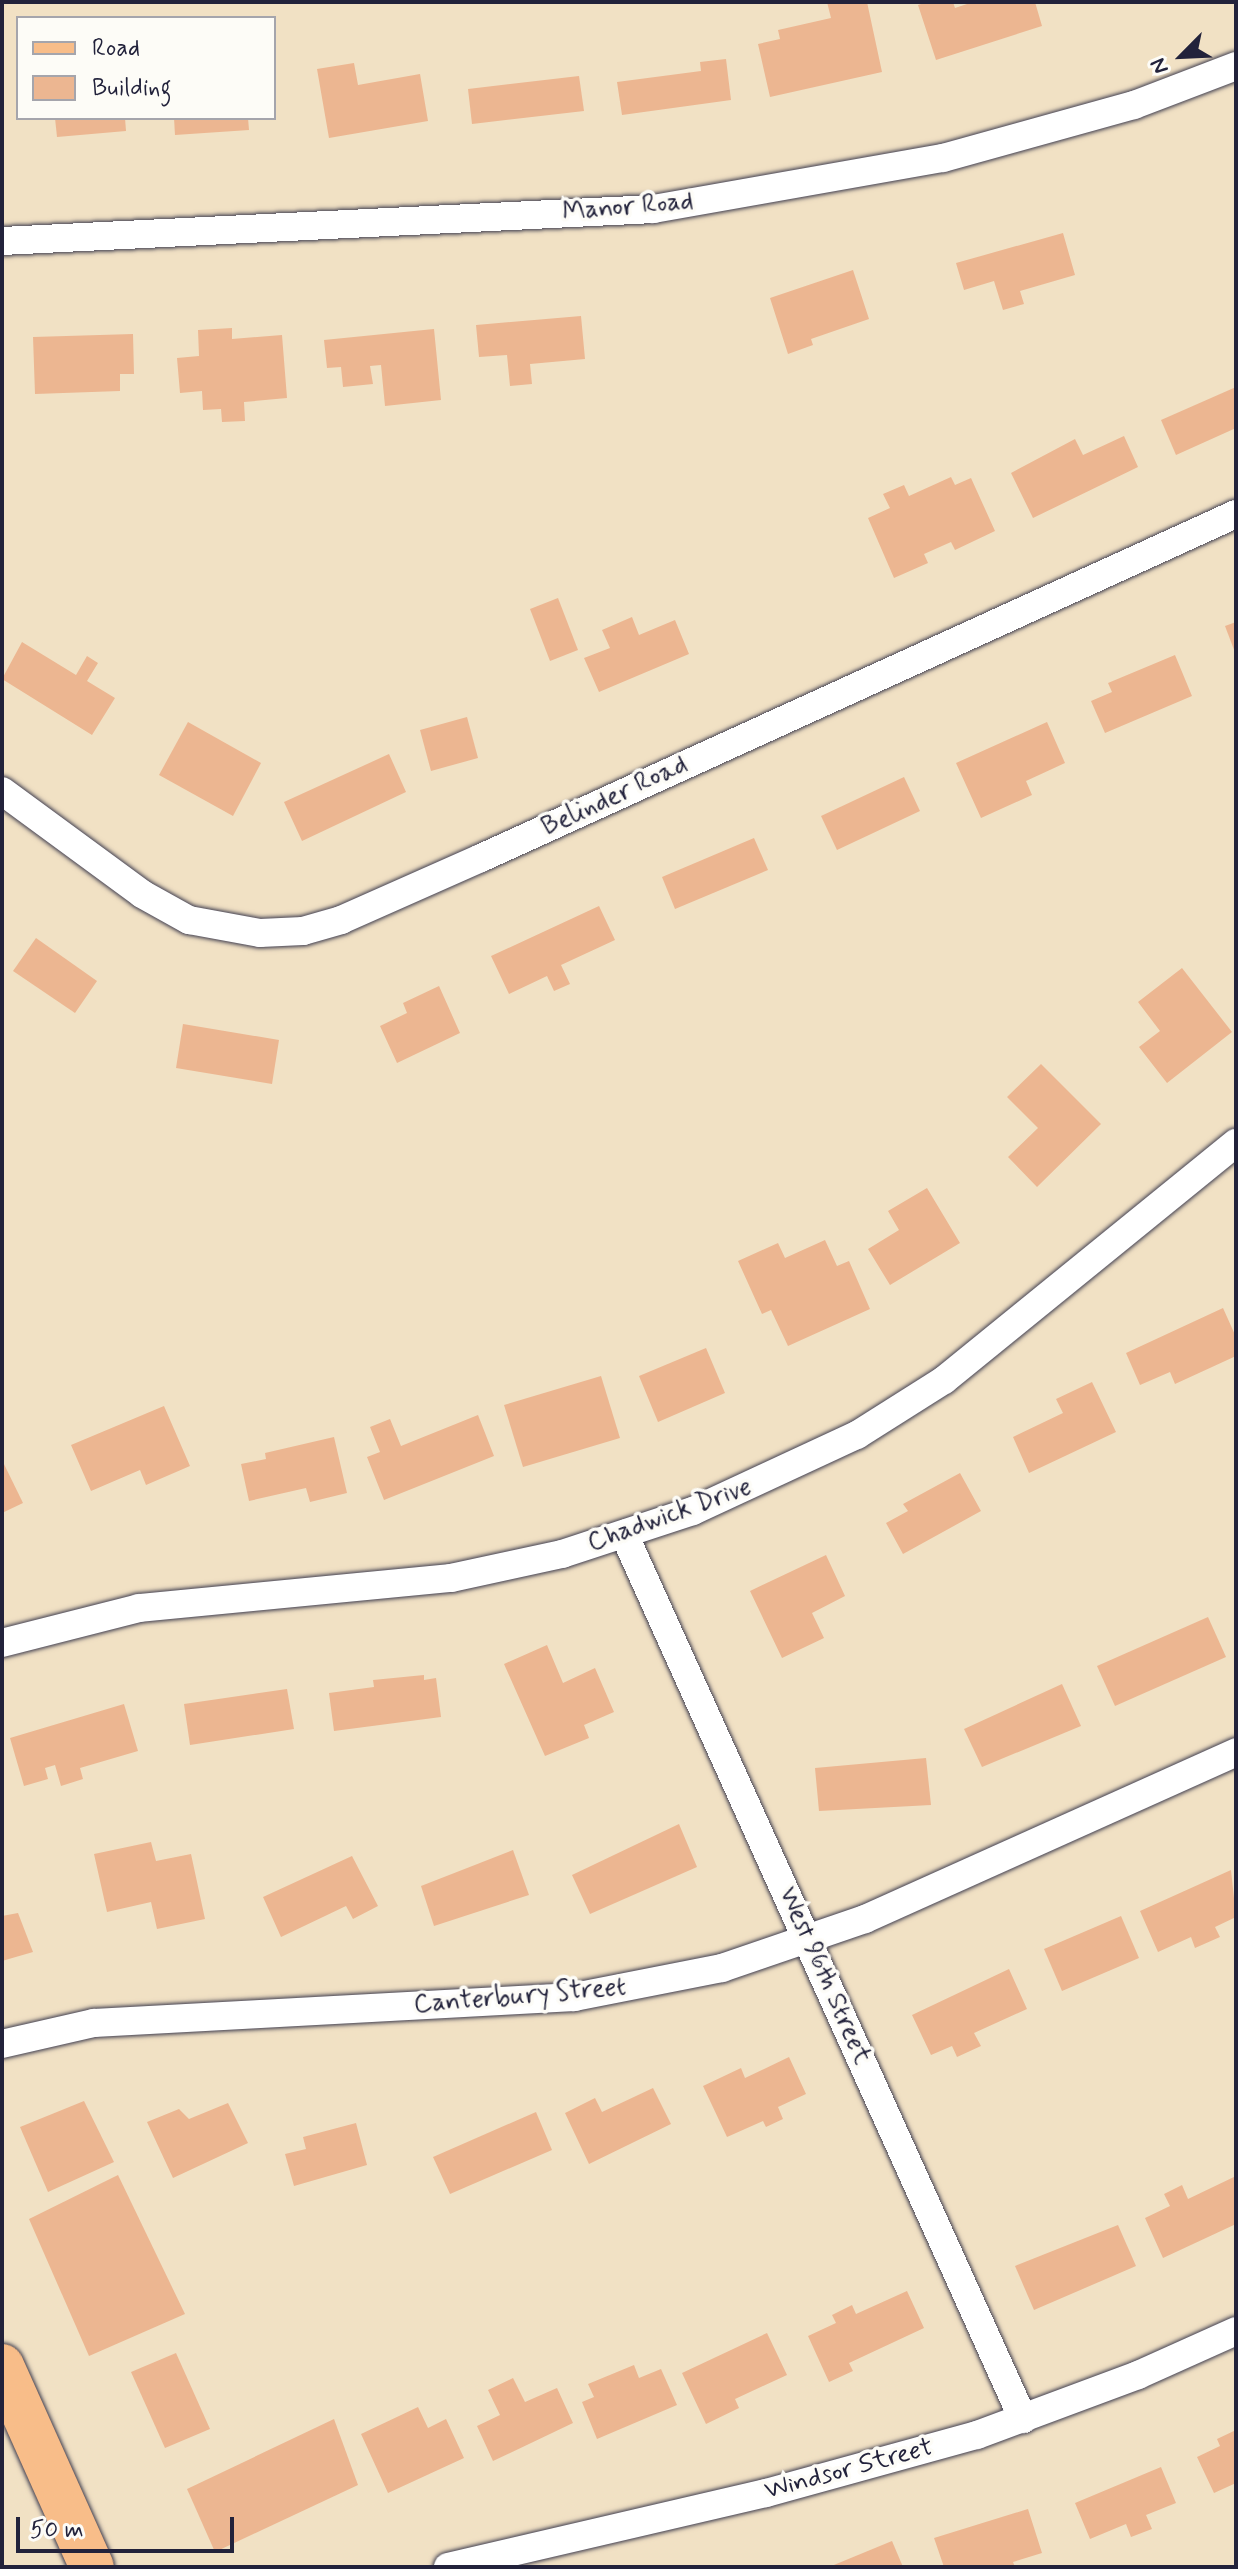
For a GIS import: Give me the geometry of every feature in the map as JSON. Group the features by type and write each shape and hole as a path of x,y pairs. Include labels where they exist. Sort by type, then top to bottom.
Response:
{"main road":[{"path":"2,2366 92,2567"}],"street":[{"name":"Manor Road","path":"2,241 653,209 943,158 1119,110 1236,66"},
{"name":"Belinder Road","path":"2,791 142,894 189,920 260,933 303,931 341,920 481,858 1236,514"},
{"name":"Chadwick Drive","path":"2,1643 139,1608 451,1578 562,1554 773,1478 857,1435 944,1380 1236,1143"},
{"name":"West 96th Street","path":"624,1534 1023,2419"},
{"name":"Canterbury Street","path":"2,2044 94,2023 574,1997 722,1968 808,1940 1236,1752"},
{"name":"Windsor Street","path":"448,2567 766,2493 1023,2419 1236,2331"}],"building":[{"path":"827,2 867,2 882,72 770,97 758,44 780,39 778,30 831,18"},
{"path":"953,2 955,8 973,2 1035,2 1042,26 936,60 918,5"},
{"path":"726,59 731,100 622,115 617,82 701,71 700,62"},
{"path":"354,63 358,85 420,74 428,121 329,138 317,69"},
{"path":"579,76 584,111 472,124 468,89"},
{"path":"55,120 125,120 126,131 57,137"},
{"path":"174,120 248,120 249,130 175,135"},
{"path":"1063,233 1075,275 1020,291 1024,304 1003,310 994,281 964,290 956,263"},
{"path":"853,270 869,319 811,339 813,345 788,354 770,298"},
{"path":"581,316 585,359 530,364 532,384 510,386 507,355 479,357 476,325"},
{"path":"232,328 232,339 282,335 287,398 244,402 245,421 222,422 221,409 203,410 202,391 180,393 177,358 199,356 198,330"},
{"path":"434,329 441,400 385,406 381,365 370,366 373,384 343,387 341,367 327,368 324,340"},
{"path":"133,334 134,374 120,374 120,391 35,394 33,337"},
{"path":"1236,387 1236,428 1176,455 1161,420"},
{"path":"1124,436 1138,467 1033,518 1011,473 1075,439 1083,455"},
{"path":"951,477 955,485 971,478 995,531 955,550 951,542 924,554 928,563 894,578 868,518 890,508 883,494 904,485 909,496"},
{"path":"558,598 578,650 550,661 530,609"},
{"path":"632,617 639,635 675,620 689,654 599,692 584,658 610,648 602,630"},
{"path":"1236,622 1236,655 1225,626"},
{"path":"22,642 76,675 87,656 98,663 87,681 115,698 92,735 2,679"},
{"path":"1175,655 1192,696 1105,733 1091,701 1112,692 1108,683"},
{"path":"467,717 478,758 431,771 420,730"},
{"path":"188,722 261,763 233,816 159,775"},
{"path":"1047,722 1065,763 1026,781 1032,795 981,818 956,763"},
{"path":"389,754 406,792 302,841 284,802"},
{"path":"904,777 920,811 837,850 821,816"},
{"path":"754,838 768,870 675,909 662,877"},
{"path":"599,906 615,940 561,965 570,984 554,991 547,976 509,994 491,956"},
{"path":"36,938 97,981 75,1013 13,971"},
{"path":"1182,968 1232,1032 1167,1083 1139,1047 1160,1031 1138,1002"},
{"path":"439,986 460,1033 397,1063 380,1026 407,1013 403,1003"},
{"path":"183,1024 279,1040 272,1084 176,1068"},
{"path":"1041,1064 1101,1124 1037,1187 1008,1157 1038,1128 1007,1097"},
{"path":"927,1188 960,1243 890,1285 868,1249 899,1230 888,1211"},
{"path":"825,1240 837,1266 849,1261 870,1309 788,1346 771,1310 762,1314 738,1261 778,1243 785,1258"},
{"path":"1223,1308 1236,1337 1236,1356 1175,1384 1170,1372 1140,1385 1126,1353"},
{"path":"706,1348 725,1393 658,1422 639,1376"},
{"path":"601,1376 620,1438 523,1467 504,1405"},
{"path":"1092,1382 1116,1432 1029,1473 1013,1437 1063,1413 1056,1399"},
{"path":"164,1406 190,1466 146,1485 140,1470 91,1491 71,1445"},
{"path":"478,1415 494,1456 384,1500 367,1457 380,1452 370,1427 390,1419 401,1446"},
{"path":"334,1437 347,1493 310,1502 306,1488 249,1501 241,1464 266,1459 265,1453"},
{"path":"2,1460 23,1503 2,1513"},
{"path":"960,1473 981,1511 903,1554 886,1523 908,1511 903,1504"},
{"path":"826,1555 845,1596 812,1613 824,1638 782,1658 750,1591"},
{"path":"1208,1617 1226,1657 1115,1706 1097,1666"},
{"path":"547,1645 563,1683 595,1668 614,1712 584,1725 589,1738 545,1756 504,1664"},
{"path":"424,1675 424,1680 436,1678 441,1717 334,1731 329,1693 374,1687 373,1680"},
{"path":"1062,1684 1081,1726 982,1767 964,1729"},
{"path":"287,1689 294,1729 190,1745 184,1704"},
{"path":"124,1704 138,1751 80,1768 83,1779 61,1786 55,1765 45,1768 48,1779 24,1786 10,1738"},
{"path":"926,1758 931,1805 819,1811 815,1768"},
{"path":"679,1824 697,1867 590,1914 572,1875"},
{"path":"151,1842 156,1861 191,1854 205,1919 157,1929 151,1902 107,1912 94,1854"},
{"path":"513,1850 529,1895 434,1926 421,1886"},
{"path":"352,1856 378,1906 353,1919 346,1906 281,1937 263,1897"},
{"path":"1231,1870 1236,1917 1215,1927 1220,1937 1195,1948 1191,1937 1158,1952 1140,1911"},
{"path":"18,1913 33,1952 2,1961 2,1916"},
{"path":"1121,1916 1139,1958 1062,1991 1044,1949"},
{"path":"1009,1969 1027,2009 974,2033 981,2046 957,2057 952,2046 931,2055 912,2015"},
{"path":"789,2057 806,2094 778,2107 783,2119 766,2127 763,2121 727,2137 703,2086 741,2068 745,2078"},
{"path":"653,2088 671,2124 589,2164 565,2113 595,2098 602,2112"},
{"path":"84,2101 114,2162 48,2192 20,2127"},
{"path":"228,2103 248,2143 173,2178 147,2122 179,2109 189,2119"},
{"path":"536,2112 552,2150 450,2194 433,2157"},
{"path":"356,2123 367,2165 294,2186 285,2154 306,2149 303,2137"},
{"path":"118,2175 185,2314 89,2356 29,2219"},
{"path":"1236,2176 1236,2224 1163,2258 1145,2218 1170,2206 1164,2194 1182,2185 1188,2199"},
{"path":"1118,2225 1136,2266 1034,2310 1015,2266"},
{"path":"907,2291 924,2328 849,2363 853,2371 829,2382 808,2336 836,2323 832,2315 852,2305 856,2314"},
{"path":"767,2333 787,2375 735,2399 739,2408 706,2424 682,2373"},
{"path":"176,2353 210,2429 165,2448 131,2372"},
{"path":"634,2365 639,2378 661,2369 677,2405 597,2439 582,2402 594,2397 588,2384"},
{"path":"513,2378 525,2402 557,2388 573,2423 493,2461 477,2426 500,2415 488,2390"},
{"path":"418,2407 428,2428 446,2419 464,2458 388,2493 361,2434"},
{"path":"334,2419 358,2485 215,2552 187,2489"},
{"path":"1236,2430 1236,2483 1214,2493 1197,2457 1220,2446 1217,2439"},
{"path":"1161,2467 1176,2503 1146,2515 1152,2529 1131,2537 1126,2524 1090,2539 1075,2503"},
{"path":"1028,2509 1042,2553 1013,2562 1015,2567 944,2567 934,2538"},
{"path":"892,2541 903,2567 829,2567"}]}
